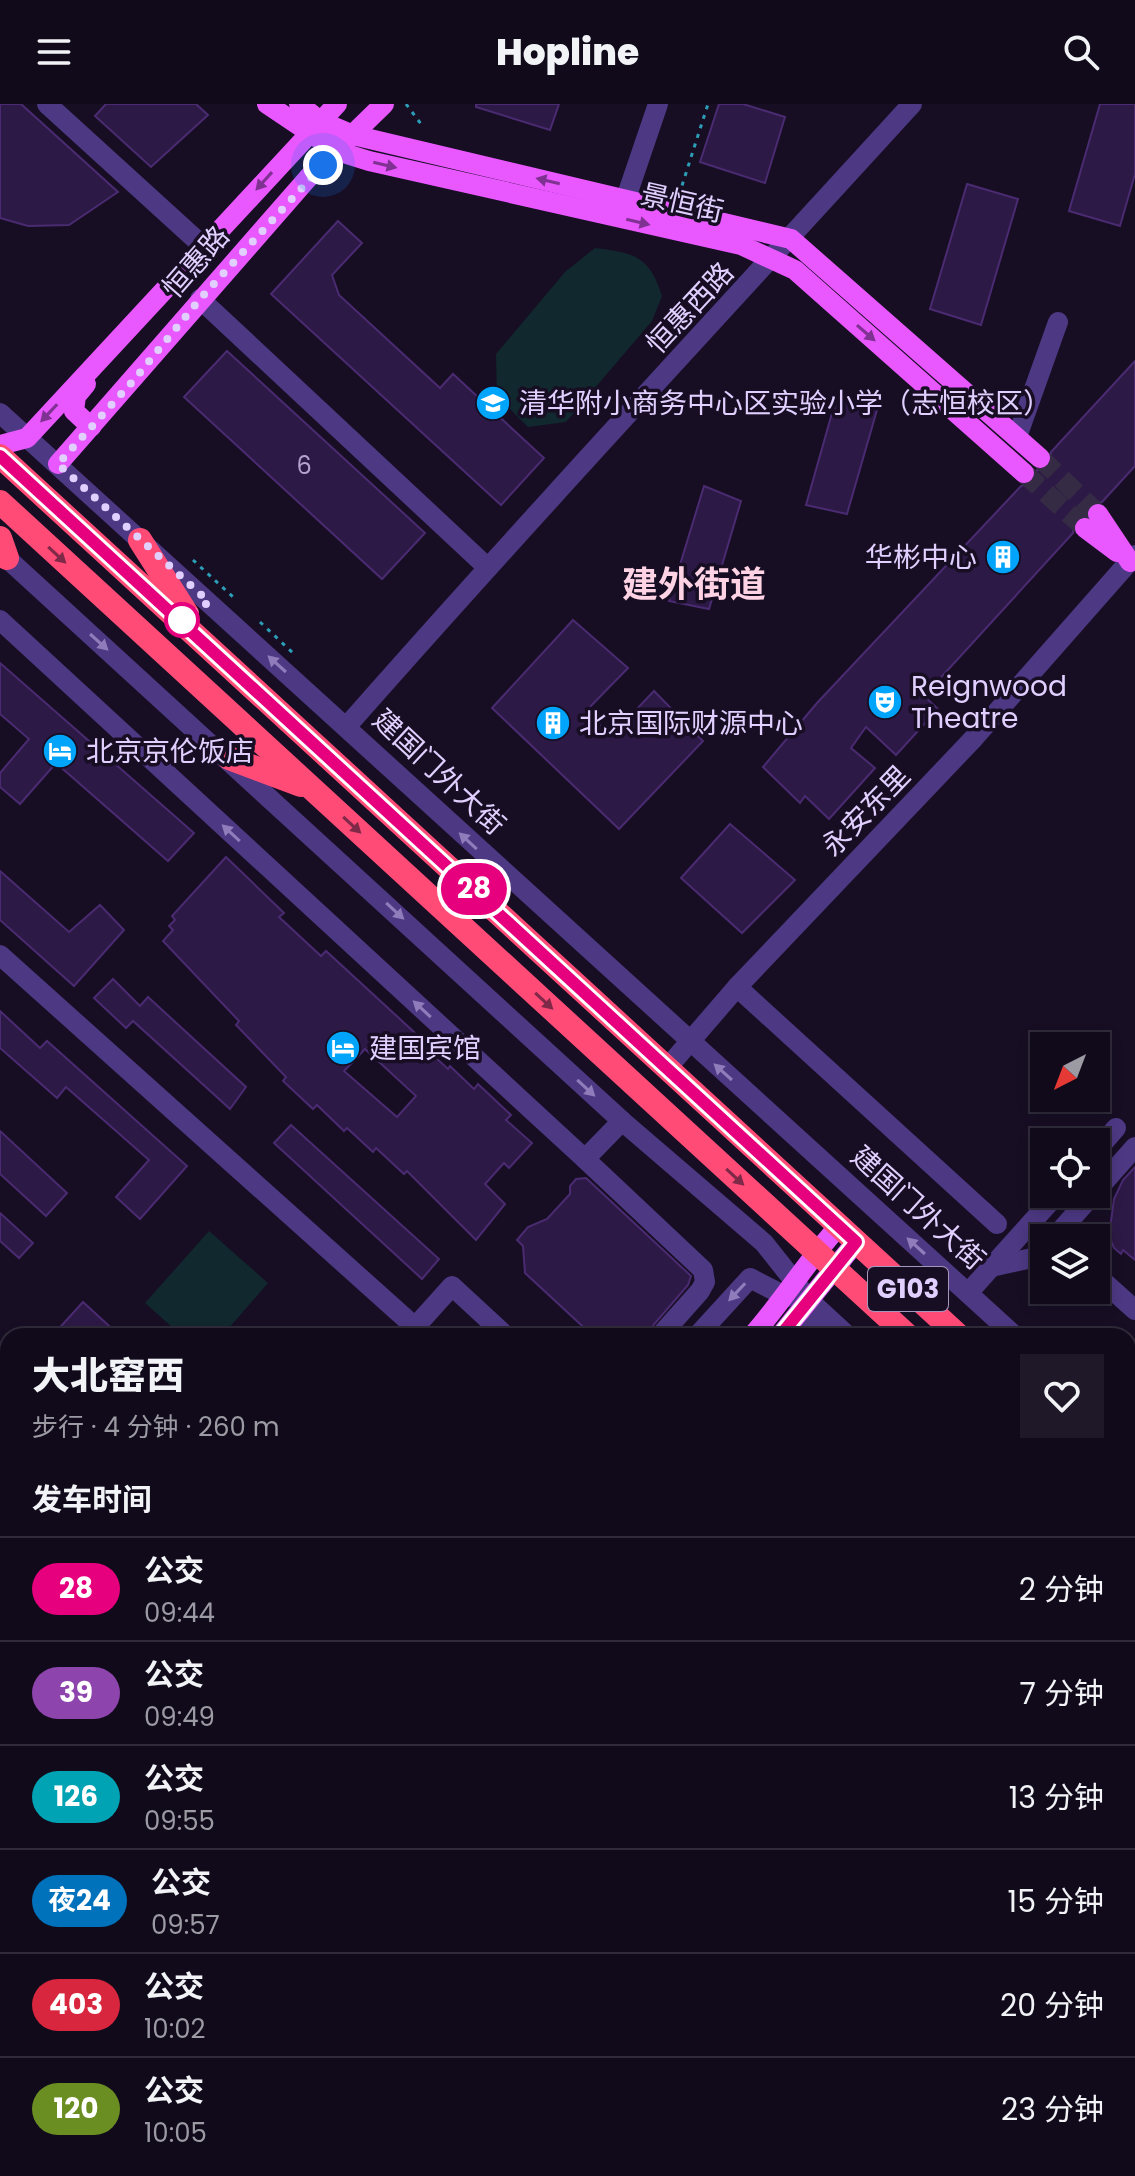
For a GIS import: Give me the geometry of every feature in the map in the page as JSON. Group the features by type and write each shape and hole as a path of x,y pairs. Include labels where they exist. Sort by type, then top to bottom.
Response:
{"highway":[{"name":"G103","path":"0,456 950,1328"},
{"name":"G103","path":"0,502 899,1328"},
{"path":"140,540 206,642"},
{"path":"229,758 316,791"}],"main road":[{"name":"景恒街","path":"267,104 314,127 791,239 1040,458"},
{"name":"景恒街","path":"299,104 314,127 337,151 741,245 773,257 795,270 1024,473"},
{"name":"恒惠路","path":"27,438 337,104"},
{"name":"恒惠路","path":"58,464 200,299 384,104"},
{"path":"91,427 74,411 76,396 165,289"},
{"path":"0,445 27,438"},
{"path":"1092,521 1133,561"},
{"path":"759,1328 791,1290 848,1234"},
{"path":"787,1328 806,1306 824,1260"}],"street":[{"path":"47,104 204,247"},
{"path":"626,198 658,104"},
{"name":"恒惠西路","path":"347,726 487,567 912,104"},
{"path":"200,299 487,567"},
{"path":"1017,437 1058,322"},
{"name":"建国门外大街","path":"0,413 1006,1328"},
{"path":"2,549 622,1121 764,1243 791,1290 806,1306 837,1328"},
{"name":"永安东里","path":"668,1067 737,987 974,738 1133,561"},
{"path":"0,620 703,1270 705,1282 700,1291 667,1328"},
{"path":"0,955 407,1328"},
{"path":"737,987 997,1224"},
{"path":"585,1159 622,1121"},
{"path":"1110,1135 1116,1128"},
{"path":"1110,1176 1135,1147"},
{"path":"968,1293 1044,1208"},
{"path":"1067,1224 1081,1208"},
{"path":"991,1267 1030,1258"},
{"path":"704,1328 750,1278 791,1290"},
{"path":"415,1328 452,1286 497,1328"},
{"path":"1110,1288 1135,1310"},
{"path":"806,1306 816,1328"}],"path":[{"path":"406,104 424,128"},
{"path":"675,210 708,104"},
{"path":"193,560 233,597"},
{"path":"260,622 294,654"}],"green space":[{"path":"595,248 621,252 639,259 652,272 662,296 652,321 566,422 528,427 497,396 496,354 565,272"},
{"path":"209,1231 268,1283 229,1328 173,1328 145,1303"}],"building":[{"path":"0,104 21,104 118,192 69,225 28,226 0,218"},
{"path":"106,104 196,104 208,115 151,167 95,116"},
{"path":"476,104 559,104 550,130 476,107"},
{"path":"719,104 743,104 785,117 765,183 700,162"},
{"path":"1100,104 1135,104 1135,174 1120,226 1069,211"},
{"path":"967,184 1018,199 981,325 930,309"},
{"path":"338,221 362,243 332,275 339,295 440,388 453,374 544,458 501,505 271,294"},
{"path":"227,351 425,533 382,579 184,397"},
{"name":"华彬中心","path":"1135,361 1135,466 1102,502 1090,504 1085,515 1075,520 1073,533 924,696 938,709 896,755 866,727 851,748 875,768 829,819 805,796 800,803 763,767 817,703 1021,486 1033,482 1037,470 1049,467 1051,452"},
{"path":"836,399 877,410 847,514 806,505"},
{"path":"704,486 741,501 709,609 669,601"},
{"name":"北京国际财源中心","path":"573,620 628,668 585,712 612,735 654,691 703,741 619,829 492,708"},
{"name":"北京京伦饭店","path":"0,663 194,833 168,861 56,763 20,804 0,787 0,773 29,739 0,714"},
{"path":"730,824 795,880 742,933 681,878"},
{"name":"建国宾馆","path":"226,857 284,913 279,917 321,956 326,951 426,1043 423,1046 448,1069 450,1066 474,1089 478,1084 511,1115 506,1120 532,1143 509,1168 504,1163 485,1184 505,1204 476,1240 407,1171 404,1174 376,1148 373,1152 347,1128 344,1131 317,1105 313,1109 283,1081 286,1077 236,1025 239,1021 163,941 173,930 169,926 175,920 172,916","holes":["365,1049 416,1096 397,1117 344,1071"]},
{"path":"0,871 69,932 100,905 124,930 74,986 0,920"},
{"path":"113,979 140,1006 148,997 246,1087 230,1109 133,1021 126,1028 94,998"},
{"path":"0,1011 40,1048 47,1041 187,1166 140,1219 116,1197 149,1160 66,1087 57,1098 0,1048"},
{"path":"291,1125 439,1259 422,1279 274,1143"},
{"path":"0,1131 67,1193 46,1216 0,1174"},
{"path":"1135,1167 1135,1260 1123,1250 1121,1254 1114,1248 1110,1238 1114,1199 1123,1180"},
{"path":"586,1178 691,1276 688,1285 651,1328 584,1328 525,1273 523,1246 517,1240 528,1227 547,1219 570,1194 570,1186 576,1179"},
{"path":"0,1213 33,1243 19,1258 0,1241"},
{"path":"83,1302 111,1328 59,1328"}],"tunnel":[{"path":"1040,458 1098,514"},
{"path":"1024,473 1085,528"}],"bus line":[{"name":"28","path":"0,456 856,1242 833,1267 803,1312 788,1328"}],"place":[{"name":"清华附小商务中心区实验小学（志恒校区）","path":"493,403"},
{"name":"华彬中心","path":"1003,557"},
{"name":"Reignwood Theatre","path":"885,702"},
{"name":"北京国际财源中心","path":"553,723"},
{"name":"北京京伦饭店","path":"60,751"},
{"name":"建国宾馆","path":"343,1048"}],"district":[{"name":"建外街道","path":"694,584"}],"route":[{"path":"182,620 209,602 58,464 133,381 200,299 323,165"}]}
